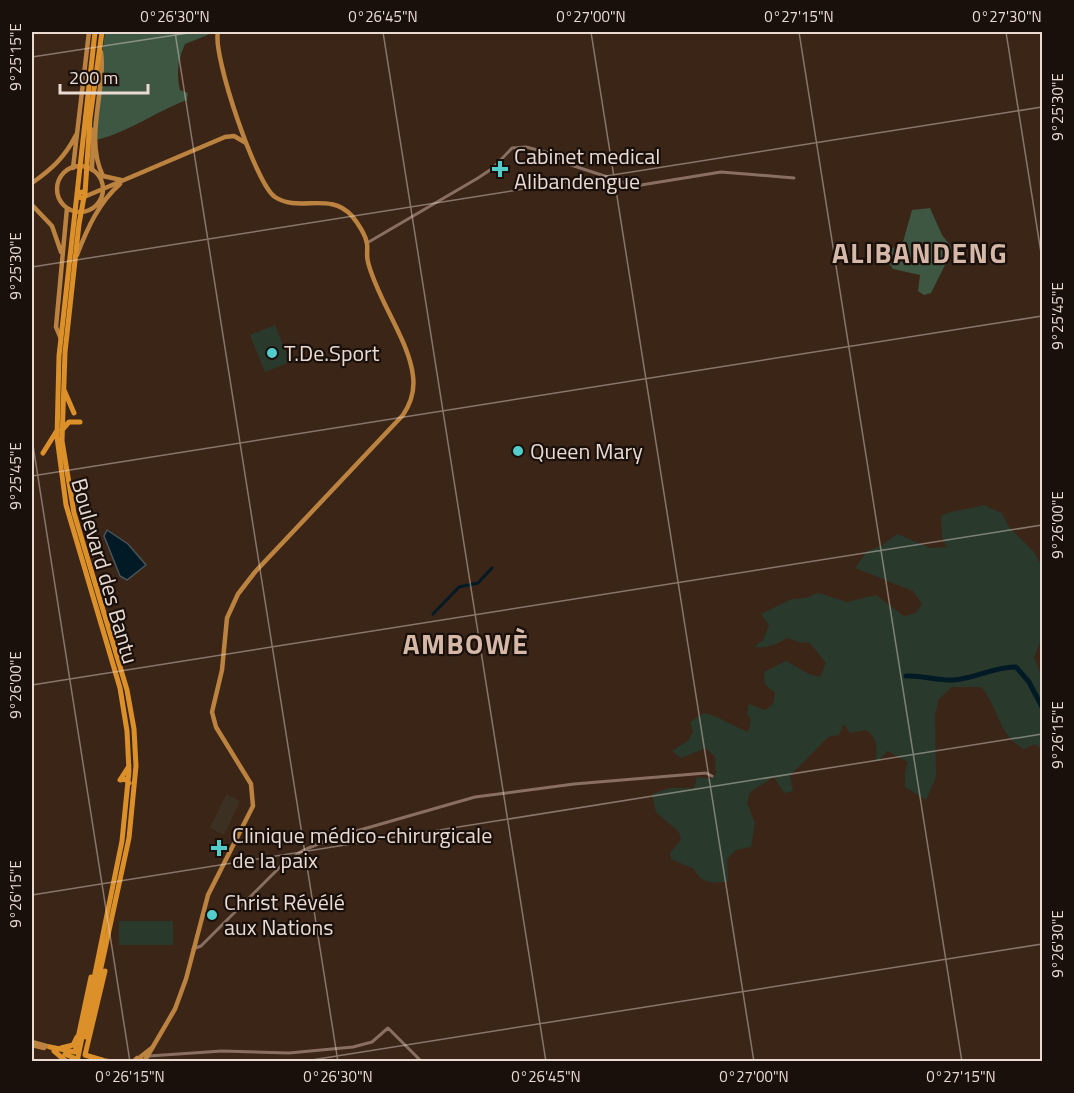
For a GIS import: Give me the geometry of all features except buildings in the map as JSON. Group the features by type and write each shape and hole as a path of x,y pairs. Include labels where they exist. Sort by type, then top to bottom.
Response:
{"highway":[{"name":"Boulevard des Bantu","path":"95,32 81,142 76,210 68,259 56,394 66,505 120,688 130,764 120,780 125,779 129,783 122,841 106,915"},
{"name":"Boulevard des Bantu","path":"83,1044 134,805 134,729 121,668 74,513 59,431 68,259 79,224 76,210 84,180 79,167 89,124 102,32"},
{"path":"68,259 81,195 79,167"},
{"path":"63,387 74,413"},
{"path":"43,453 59,431 69,422 80,422"},
{"path":"79,1059 80,1033 106,915"},
{"path":"79,1059 106,915"},
{"path":"100,1061 91,1049 91,1035 105,968 112,916"},
{"path":"50,1048 69,1047 80,1033"},
{"path":"79,1059 91,1035"},
{"path":"50,1048 79,1059 100,1061"},
{"path":"50,1048 62,1055 67,1062"}],"main road":[{"path":"79,167 77,132 89,32"},
{"path":"132,1061 143,1060 175,1009 211,887 253,806 253,790 247,775 216,727 212,712 221,679 223,637 230,609 255,572 403,415 412,397 414,379 411,363 369,266 367,243 352,216 338,205 322,201 287,202 273,196 266,188 241,128 219,62 218,32"},
{"path":"100,40 102,59 96,128 97,166 103,176 123,181"},
{"path":"89,124 93,136 92,170"},
{"path":"81,195 99,191 221,138 234,136 241,128"},
{"path":"32,183 66,154 77,132"},
{"path":"234,136 248,145"},
{"path":"68,259 67,208 58,197 58,182 67,171 79,167 92,170 100,179 99,191 85,204 79,224"},
{"path":"67,208 76,210 94,207 103,176"},
{"path":"84,180 87,188 99,191 106,198"},
{"path":"68,259 106,198 123,181"},
{"path":"32,205 52,226 68,259"},
{"path":"32,1044 50,1048"},
{"path":"143,1060 153,1047"},
{"path":"100,1061 113,1062"}],"street":[{"path":"367,243 478,178 493,168 512,148 537,148 571,165 635,186 721,172 794,178"},
{"path":"193,949 201,946 280,867 309,847 332,838 475,797 574,784 706,773 712,776"},
{"path":"143,1060 169,1053 289,1053 354,1047 372,1042 388,1028 422,1062"}],"shaded area":[{"path":"226,794 240,801 224,835 210,828"}],"green space":[{"path":"105,32 215,32 185,44 179,61 178,78 180,90 188,93 187,100 128,129 91,141"},
{"path":"930,208 942,235 953,249 931,293 924,295 918,291 920,275 893,269 886,258 888,251 903,242 912,210"},
{"path":"275,325 290,362 265,372 250,335"},
{"path":"983,505 1002,513 1009,527 1034,552 1042,567 1040,586 1042,638 1034,657 1042,677 1042,768 1041,749 1035,744 1024,749 1015,743 1004,729 981,687 952,687 939,699 935,715 936,777 926,800 905,787 908,762 887,751 879,761 876,760 873,736 866,730 850,733 844,724 839,735 828,737 790,776 793,791 784,793 774,777 750,792 747,803 755,823 751,847 736,850 727,859 728,882 704,880 694,869 671,859 670,853 681,840 679,832 656,812 652,794 670,788 694,788 697,777 710,779 716,774 715,757 706,748 681,758 672,751 688,741 693,732 690,722 704,713 748,732 751,720 747,714 749,704 765,710 773,704 775,693 765,684 764,672 786,661 809,674 820,677 826,663 809,642 802,643 787,638 771,646 754,647 763,640 769,625 761,614 792,599 805,598 818,593 847,602 876,595 904,616 916,613 922,604 913,591 855,568 867,551 881,546 897,534 931,548 947,547 942,538 941,516"},
{"path":"119,921 173,921 173,945 119,945"}],"water":[{"path":"107,530 128,544 146,565 127,580 120,576 104,536"}],"waterway":[{"path":"433,614 459,587 478,583 492,568"},
{"path":"906,676 954,680 1000,668 1016,667 1029,682 1042,707"}],"place":[{"name":"Cabinet medical Alibandengue","path":"500,169"},
{"name":"T.De.Sport","path":"272,353"},
{"name":"Queen Mary","path":"518,451"},
{"name":"Clinique médico-chirurgicale de la paix","path":"219,848"},
{"name":"Christ Révélé aux Nations","path":"212,915"}],"district":[{"name":"ALIBANDENG","path":"920,253"},
{"name":"AMBOWÈ","path":"466,644"}]}
